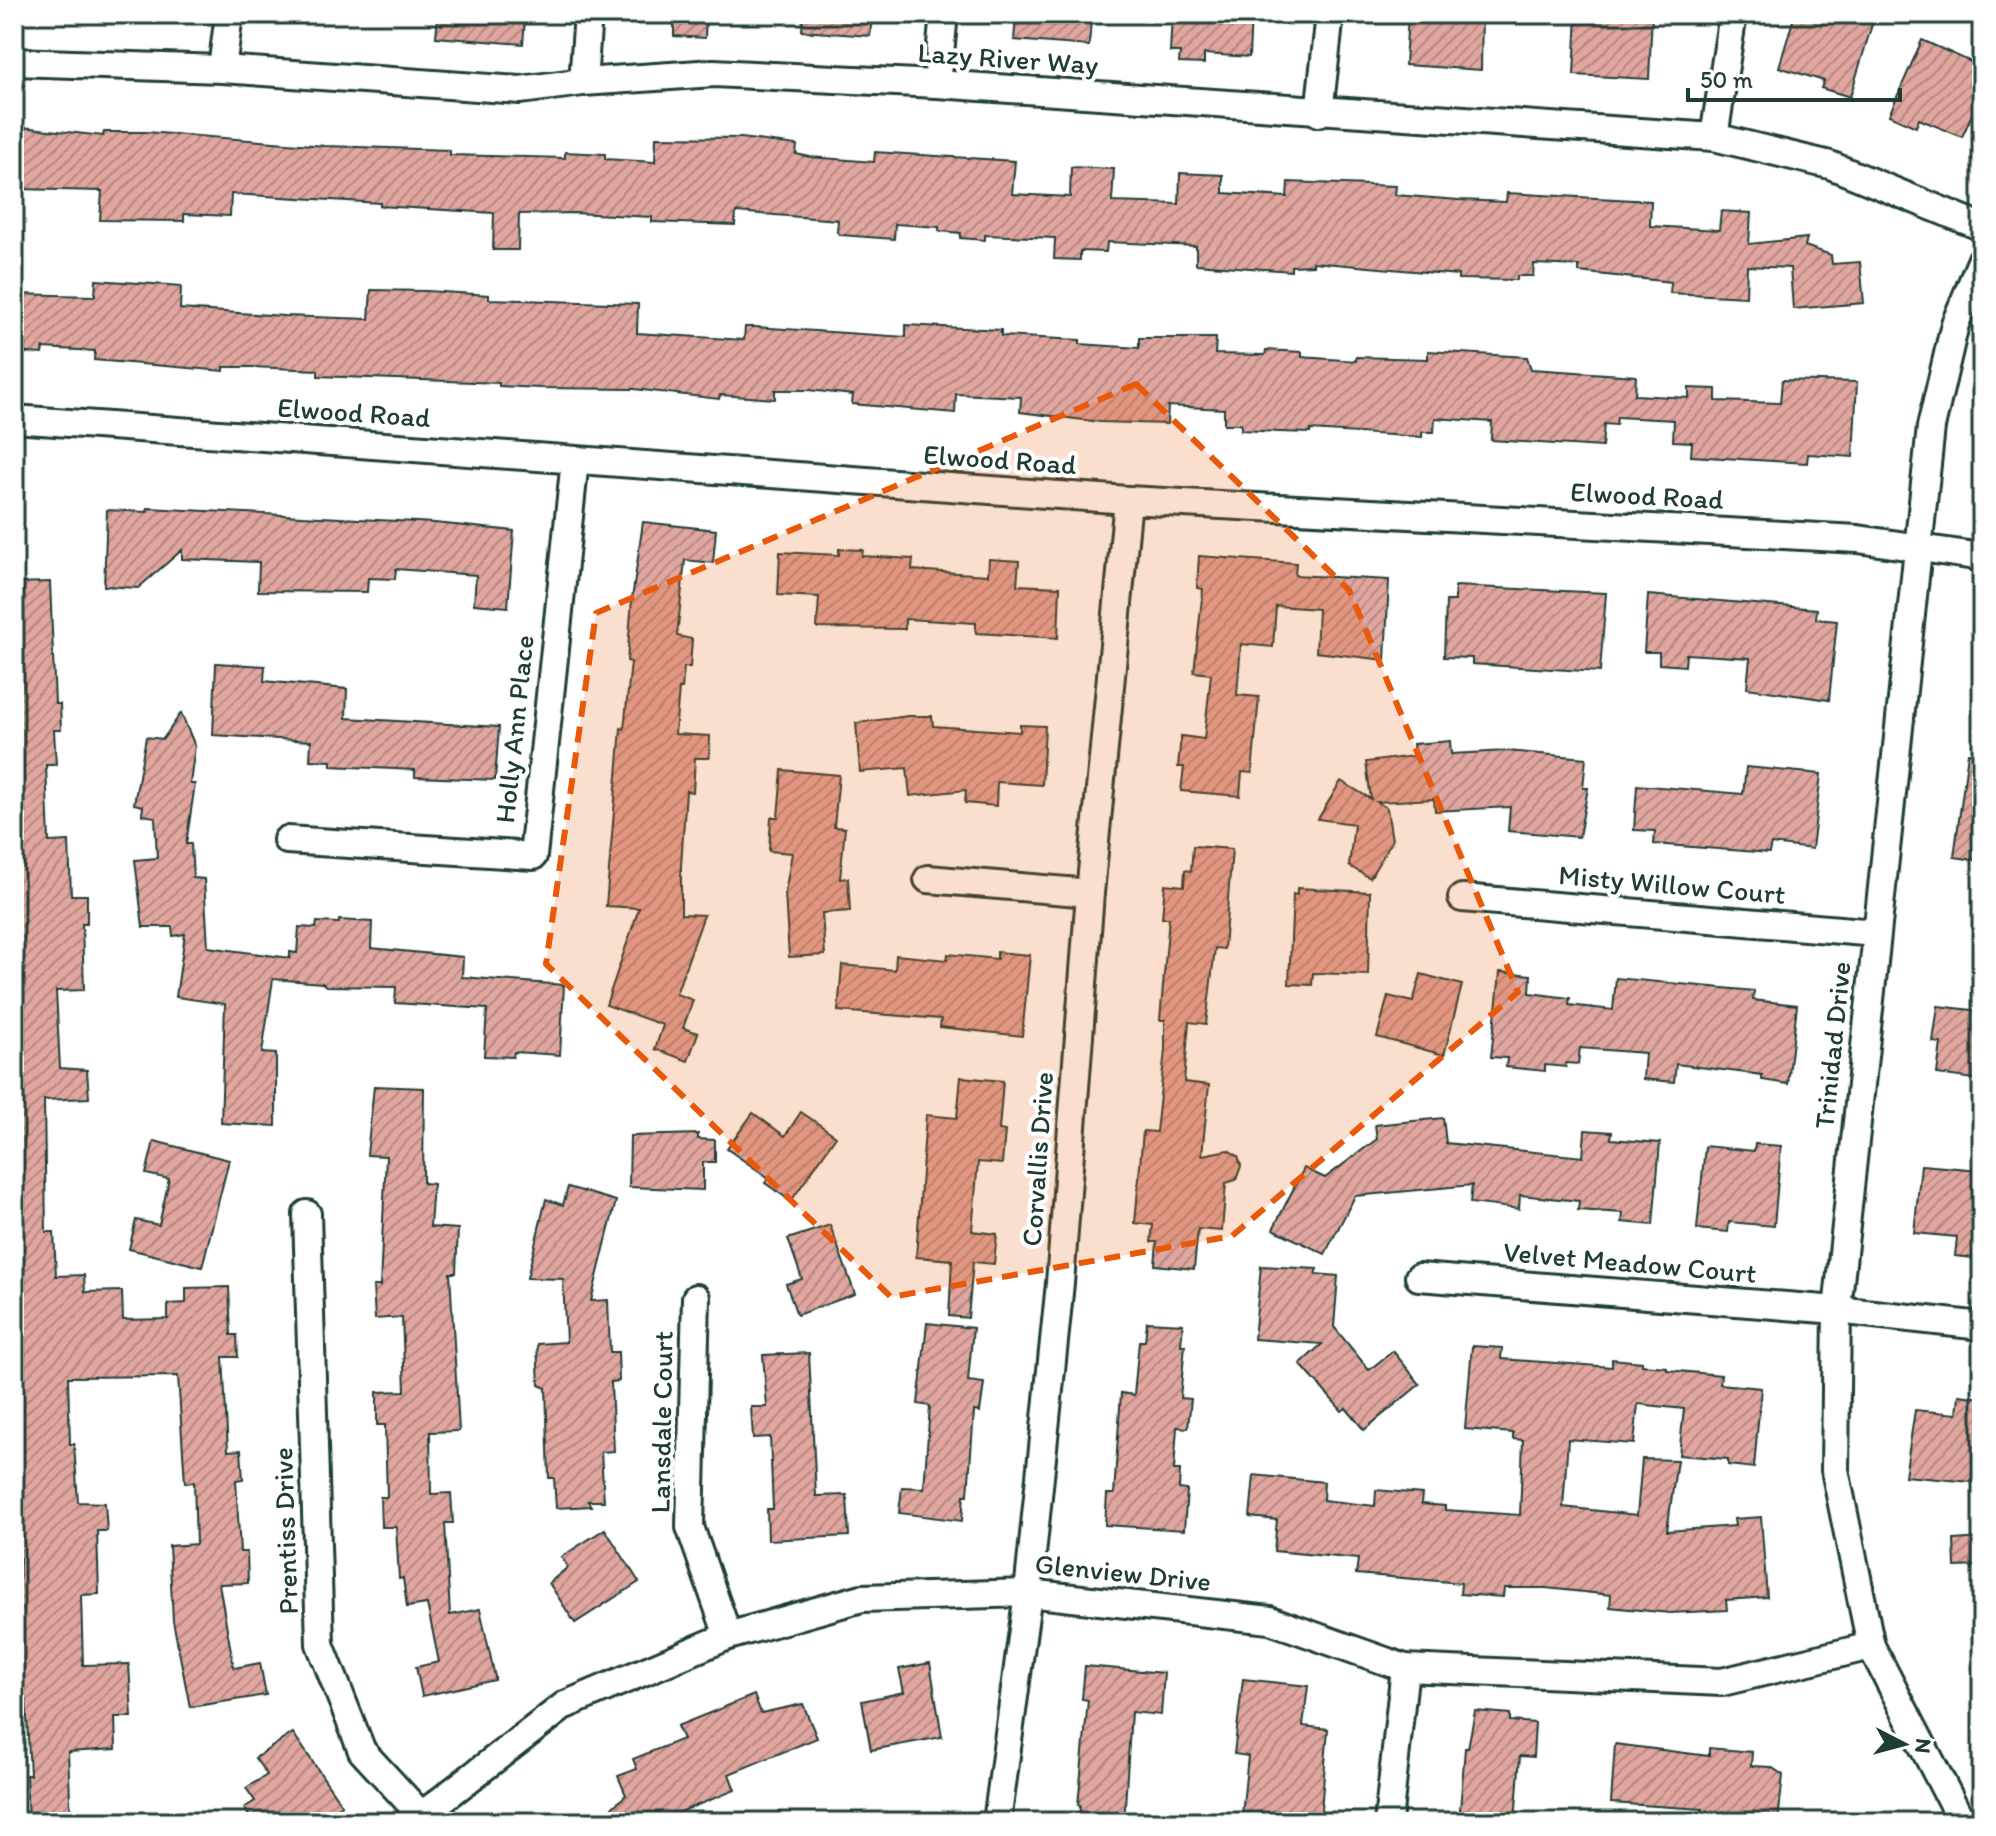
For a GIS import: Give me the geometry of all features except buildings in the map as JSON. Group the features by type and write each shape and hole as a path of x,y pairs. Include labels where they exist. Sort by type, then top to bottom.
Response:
{"street":[{"path":"222,69 229,14"},
{"path":"583,82 588,14"},
{"path":"937,84 944,14"},
{"path":"1319,113 1330,14"},
{"path":"1714,137 1733,14"},
{"name":"Lazy River Way","path":"14,62 222,69 520,90 583,82 714,73 937,84 1319,113 1714,137 1830,165 1982,227"},
{"name":"Trinidad Drive","path":"1962,1822 1871,1646 1835,1470 1837,1310 1931,427 1955,324 1982,259"},
{"name":"Elwood Road","path":"14,419 1128,500 1858,539 1982,557"},
{"name":"Holly Ann Place","path":"287,840 533,856 575,460"},
{"name":"Corvallis Drive","path":"997,1822 1028,1593 1060,1283 1090,893 1128,500"},
{"path":"928,879 1090,893"},
{"name":"Misty Willow Court","path":"1462,898 1876,933"},
{"name":"Prentiss Drive","path":"307,1214 320,1644 362,1751 417,1818"},
{"name":"Velvet Meadow Court","path":"1419,1277 1837,1310 1982,1326"},
{"name":"Lansdale Court","path":"696,1298 690,1527 728,1636"},
{"name":"Glenview Drive","path":"417,1818 565,1705 728,1636 862,1598 1028,1593 1270,1620 1405,1668 1722,1682 1871,1646"},
{"path":"1388,1822 1405,1668"}],"highlighted area":[{"path":"1136,384 1349,590 1518,992 1232,1236 891,1297 546,964 596,613"}]}
